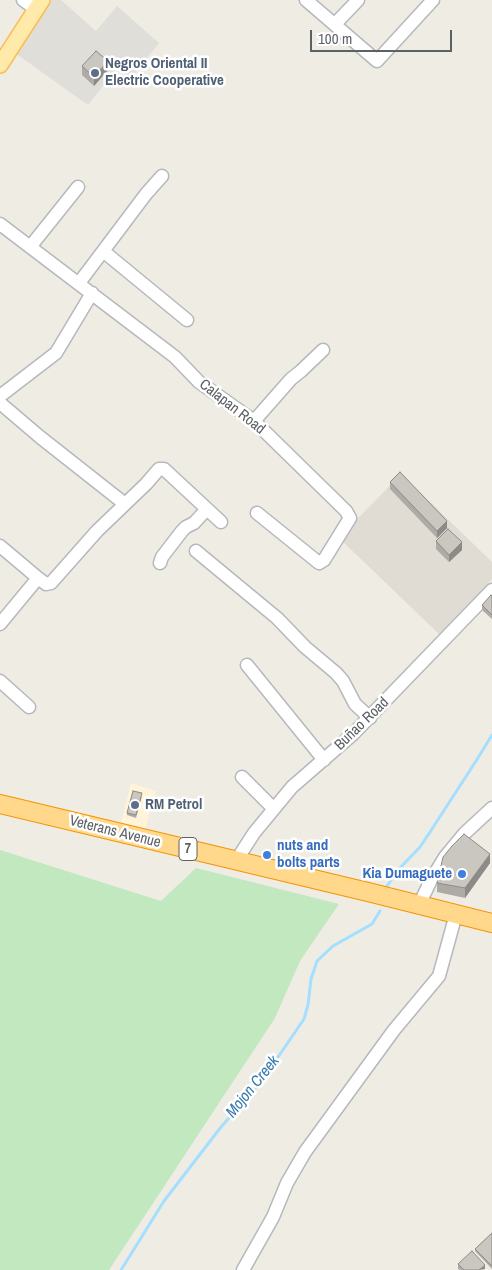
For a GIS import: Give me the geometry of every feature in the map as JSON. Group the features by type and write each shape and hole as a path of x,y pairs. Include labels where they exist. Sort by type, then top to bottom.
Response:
{"highway":[{"name":"Veterans Avenue","path":"0,804 419,905"},
{"name":"7","path":"419,905 492,923"}],"main road":[{"path":"0,65 39,4"}],"street":[{"path":"23,0 39,4"},
{"path":"306,0 377,61 434,0"},
{"path":"335,24 358,0"},
{"path":"79,283 162,176"},
{"path":"30,247 78,187"},
{"name":"Calapan Road","path":"0,224 175,357 199,382 254,421 350,518 324,560 319,563 257,513"},
{"path":"103,251 187,320"},
{"path":"0,396 52,358 92,293"},
{"path":"254,421 291,379 323,350"},
{"path":"0,403 125,504"},
{"path":"0,546 46,584 51,583 97,531 162,468 221,522"},
{"path":"160,563 162,557 182,531 194,523 207,509"},
{"path":"196,551 277,618 305,647 336,672 355,704 370,718"},
{"path":"0,624 38,578"},
{"name":"Buñao Road","path":"236,861 254,833 292,788 370,718 492,590"},
{"path":"247,665 324,760"},
{"path":"0,681 29,708"},
{"path":"242,777 274,809"},
{"path":"419,905 445,857 464,834 492,808"},
{"path":"244,1270 272,1217 287,1183 305,1152 394,1030 438,976 456,914"}],"shaded area":[{"path":"48,0 61,0 96,31 117,6 159,43 131,78 117,68 88,105 15,53"},
{"path":"401,474 492,562 492,579 439,634 339,538"},
{"path":"131,783 156,791 145,829 121,823"}],"green space":[{"path":"0,850 161,901 196,868 339,904 300,961 275,1018 109,1270 0,1270"}],"building":[{"path":"96,51 108,61 94,77 82,66"},
{"path":"400,472 447,521 437,531 390,482"},
{"path":"448,529 462,542 449,555 436,541"},
{"path":"492,596 492,615 482,605"},
{"name":"RM Petrol","path":"133,791 142,793 136,815 127,813"},
{"name":"Kia Dumaguete","path":"464,834 490,854 465,888 437,883 443,857"},
{"path":"492,1233 492,1266 475,1249"},
{"path":"472,1251 485,1265 479,1270 464,1270 458,1264"}],"waterway":[{"name":"Mojon Creek","path":"386,888 398,870 420,847 492,735"},
{"name":"Mojon Creek","path":"121,1270 164,1201 221,1127 261,1082 304,1019 308,1005 311,979 317,961 333,946 372,924 380,911"}],"place":[{"name":"Negros Oriental II Electric Cooperative","path":"95,73"},
{"name":"RM Petrol","path":"135,805"},
{"name":"nuts and bolts parts","path":"267,855"},
{"name":"Kia Dumaguete","path":"462,874"}]}
